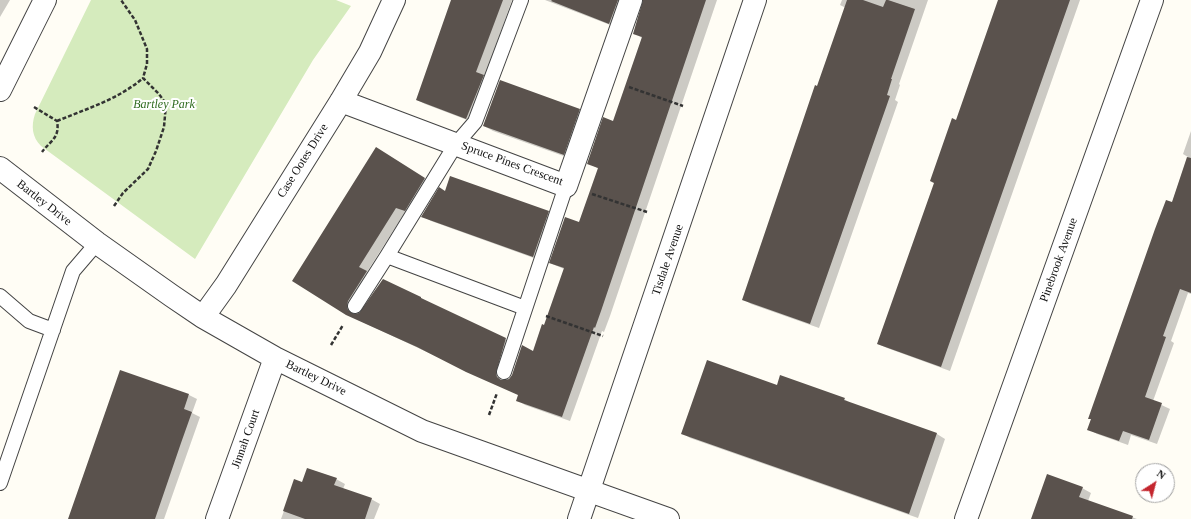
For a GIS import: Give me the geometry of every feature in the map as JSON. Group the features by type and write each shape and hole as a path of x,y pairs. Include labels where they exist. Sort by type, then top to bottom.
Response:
{"street":[{"path":"0,90 45,0"},
{"name":"Case Ootes Drive","path":"203,317 226,285 341,101 370,52 394,0"},
{"name":"Spruce Pines Crescent","path":"341,101 566,186 631,0"},
{"name":"Tisdale Avenue","path":"579,519 755,0"},
{"name":"Pinebrook Avenue","path":"966,519 1152,0"},
{"name":"Bartley Drive","path":"0,168 96,243 203,317 275,358 422,431 668,519"},
{"name":"Jinnah Court","path":"217,519 275,358"}],"lane":[{"path":"355,306 456,144 475,122 521,0"},
{"path":"504,372 566,186"},
{"path":"0,483 73,271 96,243"},
{"path":"387,256 525,308"},
{"path":"0,296 29,322 52,330"}],"path":[{"path":"57,121 105,101 133,86 143,78 147,49 135,20 121,0"},
{"path":"114,206 123,193 148,169 164,127 166,104 160,94 143,78"},
{"path":"604,78 684,106"},
{"path":"34,107 57,121"},
{"path":"42,152 54,140 58,130 57,121"},
{"path":"566,186 647,212"},
{"path":"525,308 603,336"}],"green space":[{"name":"Bartley Park","path":"91,0 336,0 351,6 313,60 195,259 41,146 34,135 33,123 35,114"}],"building":[{"path":"451,0 503,0 476,72 484,75 466,119 416,100"},
{"path":"618,0 609,24 551,1"},
{"path":"643,0 706,0 601,311 562,417 516,401 518,395 346,315 292,281 376,147 425,178 405,211 396,208 359,267 367,271 348,301 348,310 354,314 359,313 383,279 506,338 496,373 497,377 501,380 509,379 512,375 522,345 533,351 542,324 544,325 564,268 549,263 565,217 579,222 598,168 587,164 603,117 613,121 642,37 633,34"},
{"path":"847,0 863,0 883,7 886,0 888,0 915,9 891,79 887,95 890,96 810,324 742,300 815,85 817,86"},
{"path":"998,0 1070,0 941,367 877,344 934,183 930,181 952,118 956,120"},
{"path":"500,80 580,109 564,155 483,126"},
{"path":"1187,157 1191,158 1191,293 1180,289 1163,336 1166,337 1145,397 1162,403 1149,440 1123,431 1119,441 1087,430 1091,419 1088,419 1155,229 1166,200 1172,202"},
{"path":"450,176 549,211 533,257 421,217 439,187 445,191"},
{"path":"707,360 777,385 780,375 845,398 844,400 937,433 909,514 681,434"},
{"path":"120,370 189,394 184,409 192,412 155,519 68,519"},
{"path":"307,468 337,478 334,485 372,498 365,519 305,519 283,511 294,479 302,482"},
{"path":"1047,474 1083,487 1079,497 1133,516 1132,519 1031,519"}]}
